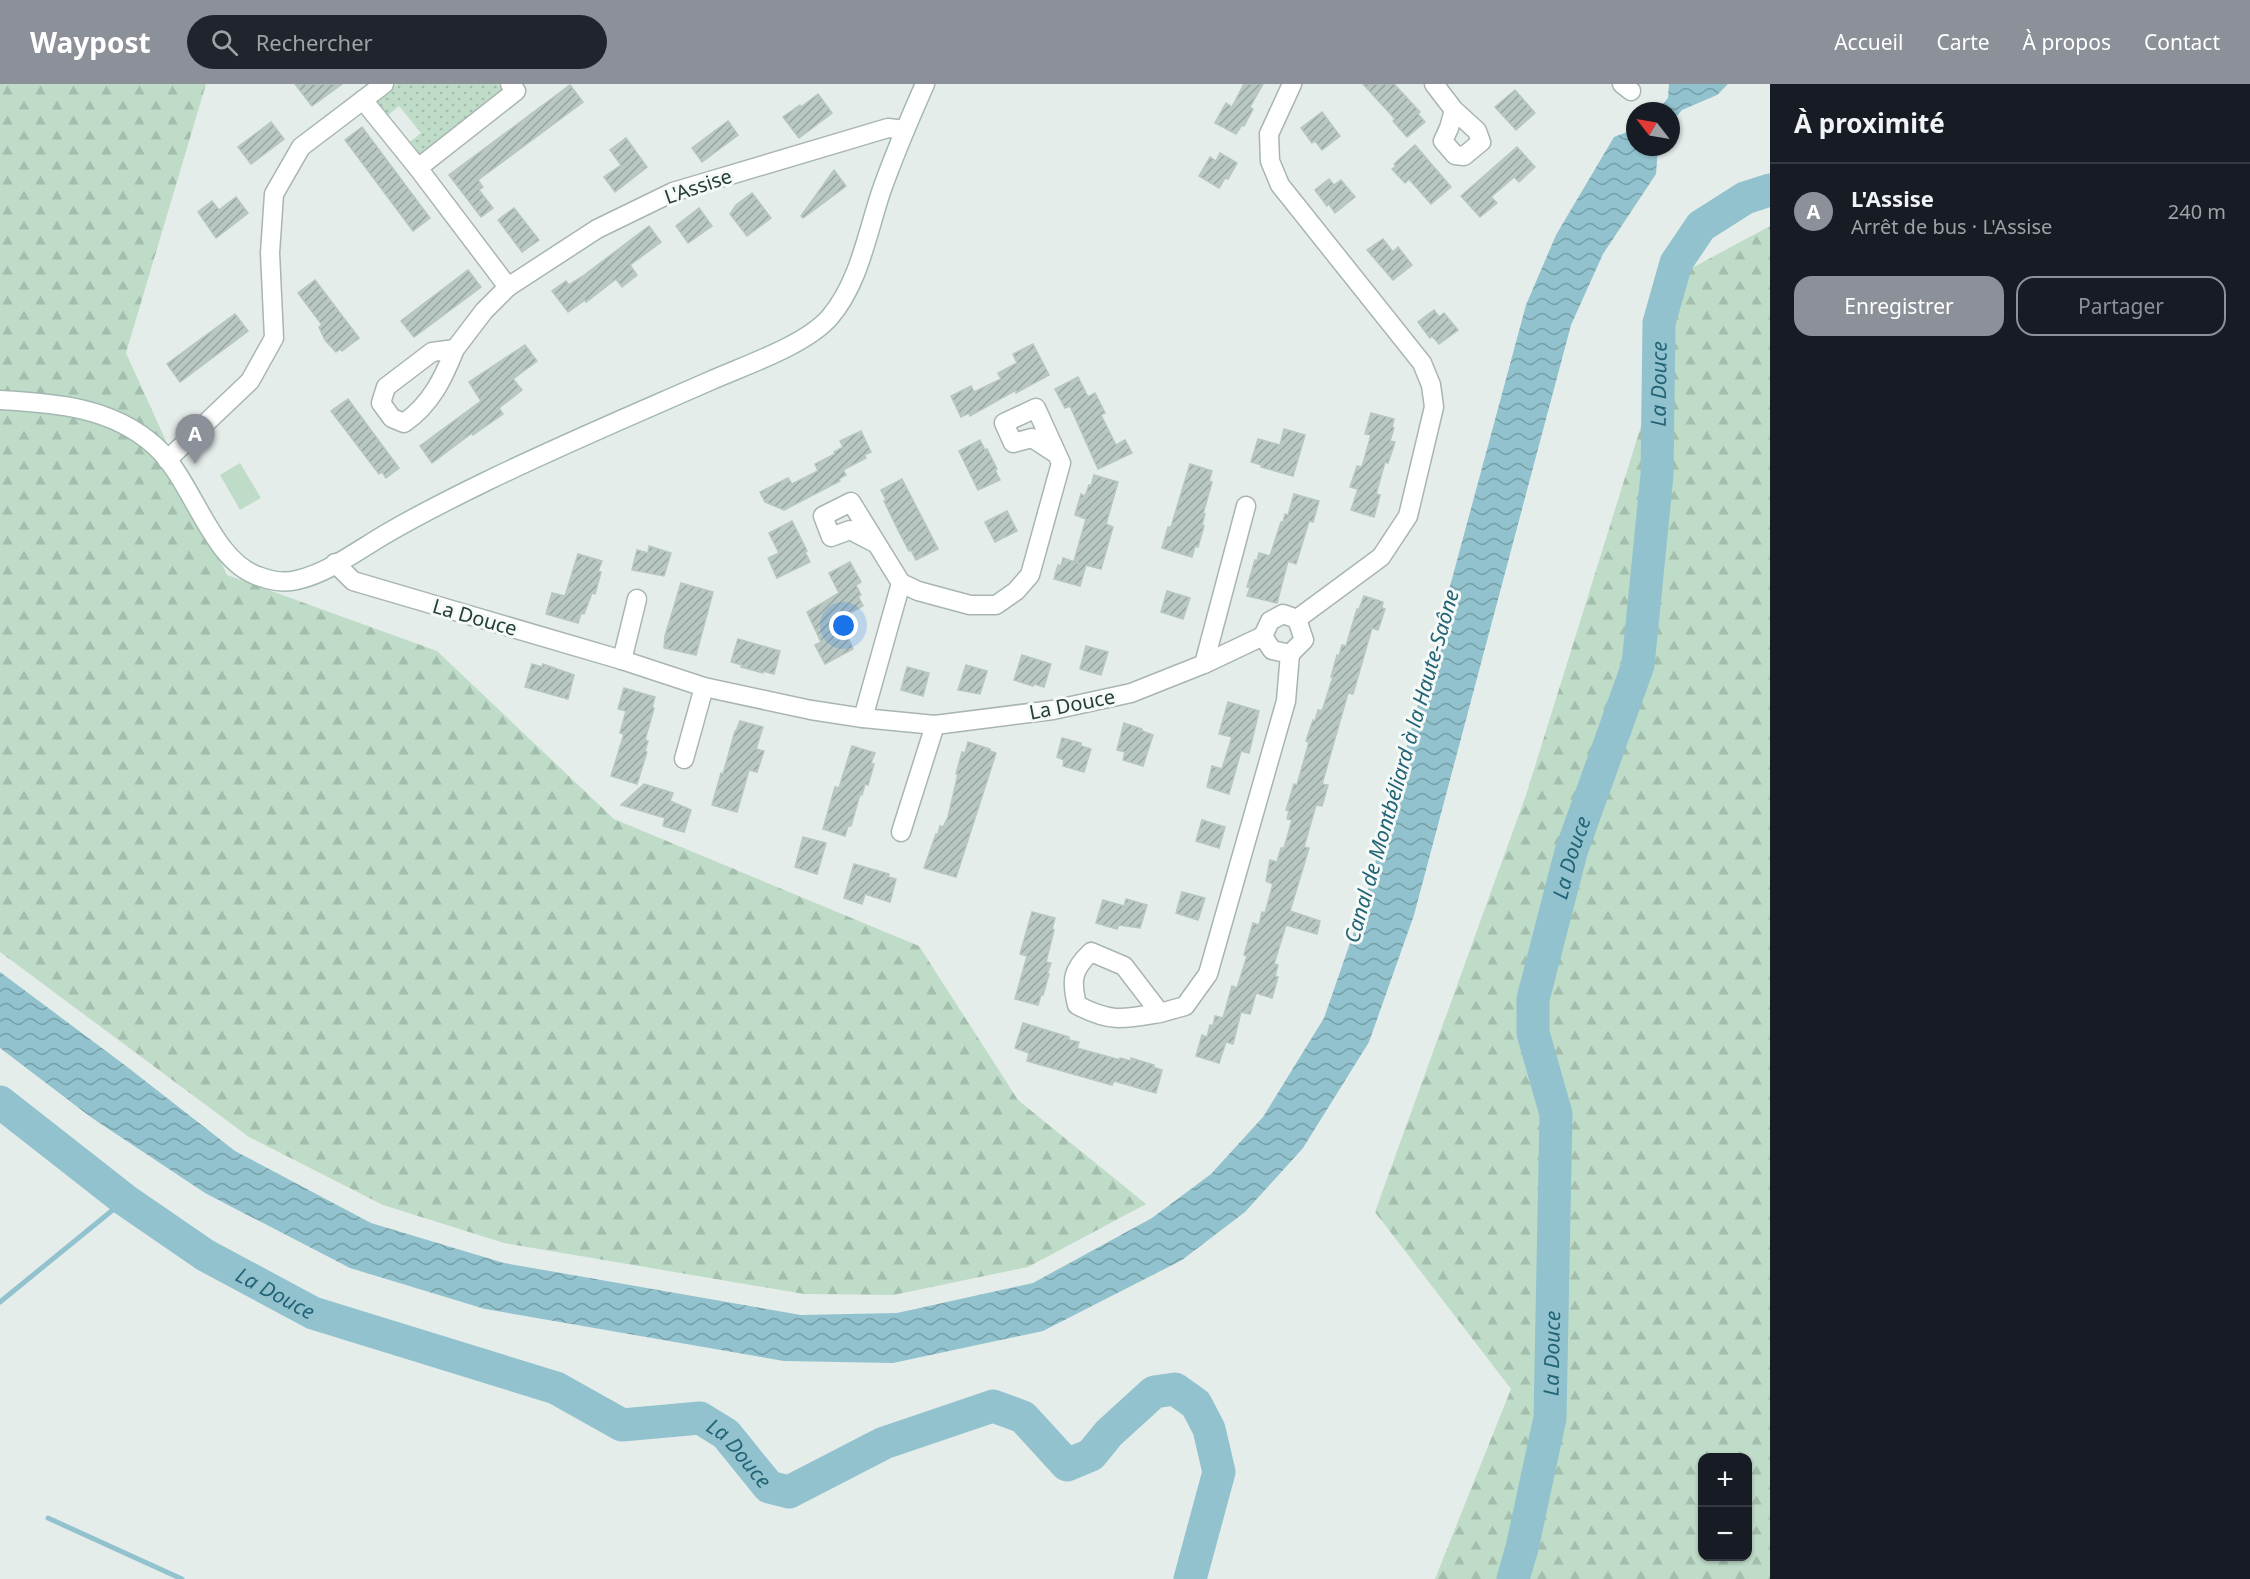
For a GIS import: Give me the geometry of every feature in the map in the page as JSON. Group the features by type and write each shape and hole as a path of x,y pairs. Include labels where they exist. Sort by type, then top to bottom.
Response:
{"street":[{"path":"167,460 250,381 274,338 270,253 274,194 301,147 384,84"},
{"path":"0,400 58,403 87,409 134,429 157,447 184,482 227,556 245,571 274,581 294,581 315,574 426,510 527,461 784,348 828,320 841,303 854,274 881,192 925,84"},
{"path":"1292,84 1269,134 1270,161 1280,185 1422,363 1431,385 1434,408 1408,516 1381,557 1298,619"},
{"path":"1434,84 1454,110"},
{"path":"418,168 518,86"},
{"path":"363,100 508,287"},
{"name":"L'Assise","path":"455,349 484,311 508,287 597,229 673,192 888,128 905,130"},
{"path":"875,543 901,582 918,591 970,605 996,605 1016,591 1030,575 1061,463 1055,453"},
{"path":"1204,664 1246,506"},
{"name":"La Douce","path":"335,563 353,581 622,660 704,687 811,710 863,718 935,724 1053,710 1131,693 1204,664 1263,636"},
{"path":"863,718 901,582"},
{"path":"622,660 637,598"},
{"path":"1290,654 1272,650 1263,636 1270,621 1283,614 1298,619"},
{"path":"1160,1013 1124,966 1091,952 1077,965 1072,986 1077,1005 1095,1014 1122,1020 1160,1013 1185,1006 1208,974 1286,700 1290,654 1304,640 1298,619"},
{"path":"684,759 704,687"},
{"path":"901,832 935,724"}],"green space":[{"path":"0,84 206,84 126,353 227,575 437,651 614,819 919,946 1018,1100 1146,1204 1028,1267 893,1295 804,1294 504,1243 383,1205 249,1137 0,952"},
{"path":"397,84 498,84 504,92 418,159 407,144 421,133 399,106 387,116 376,100"},
{"path":"1770,226 1770,1579 1435,1579 1511,1389 1375,1212 1526,795 1690,269"},
{"path":"240,463 261,498 240,510 220,475"}],"water":[{"path":"1669,84 1728,84 1717,95 1680,112 1680,102 1665,102 1668,98"},
{"path":"1626,132 1626,156 1657,156 1656,174 1603,254 1571,325 1414,915 1369,1042 1303,1148 1245,1212 1182,1260 1043,1331 893,1363 784,1361 485,1309 350,1268 205,1193 92,1118 0,1048 0,972 235,1151 371,1223 504,1263 801,1315 897,1313 1033,1283 1152,1218 1211,1174 1263,1117 1324,1018 1366,897 1526,305 1556,235 1614,137"}],"building":[{"path":"295,84 342,84 312,106"},
{"path":"1244,84 1263,84 1250,107 1253,109 1244,126 1242,125 1236,134 1215,123 1226,103 1232,107"},
{"path":"1363,84 1394,84 1420,112 1418,114 1425,122 1407,137 1393,121 1395,119"},
{"path":"570,85 583,102 478,180 483,187 479,190 493,208 481,217 449,175"},
{"path":"1515,90 1535,113 1516,130 1495,107"},
{"path":"818,94 832,113 799,138 783,117"},
{"path":"1322,112 1340,136 1322,150 1315,141 1312,143 1301,128"},
{"path":"728,121 738,135 702,162 692,148"},
{"path":"271,122 284,139 251,164 238,147"},
{"path":"362,127 430,218 413,231 345,140"},
{"path":"626,138 647,167 615,192 604,177 621,165 610,150"},
{"path":"1415,145 1451,187 1431,204 1409,179 1405,183 1392,169 1396,166 1394,164"},
{"path":"1517,147 1535,167 1519,182 1514,177 1491,197 1497,203 1480,217 1461,196"},
{"path":"1220,153 1237,163 1228,179 1225,178 1219,188 1199,176 1210,157 1216,161"},
{"path":"834,170 846,186 803,218 801,216"},
{"path":"1329,179 1334,185 1341,180 1355,197 1335,213 1315,190"},
{"path":"752,193 771,218 747,236 730,214 736,205"},
{"path":"236,197 248,213 216,238 198,212 212,201 219,210"},
{"path":"514,208 539,240 522,252 498,220"},
{"path":"699,208 712,226 688,243 676,226"},
{"path":"649,226 661,242 630,265 637,275 622,287 616,279 586,302 585,300 568,312 552,291 566,281 569,285 583,276"},
{"path":"1383,239 1393,252 1398,247 1412,265 1393,280 1367,250"},
{"path":"468,270 481,287 414,337 401,321"},
{"path":"315,280 359,338 342,351 340,349 336,352 325,340 319,327 322,325 298,293"},
{"path":"1434,310 1439,317 1444,313 1458,330 1439,344 1432,336 1430,338 1418,322"},
{"path":"235,314 248,331 180,382 167,364"},
{"path":"1033,344 1049,375 1016,393 1016,390 970,416 969,413 961,417 951,396 971,386 974,392 1001,379 998,373 1017,363 1013,354"},
{"path":"525,345 537,361 513,379 522,390 499,408 503,414 473,435 472,433 432,463 420,446 481,401 469,382"},
{"path":"1078,377 1088,397 1095,393 1105,413 1101,415 1116,445 1125,440 1132,453 1098,469 1070,406 1065,408 1055,389"},
{"path":"348,399 399,468 386,478 382,472 379,474 331,411"},
{"path":"1371,413 1394,419 1390,441 1395,442 1388,463 1385,462 1376,494 1380,495 1374,517 1351,510 1358,489 1350,487 1357,466 1362,467 1371,435 1365,434"},
{"path":"1284,429 1305,435 1293,476 1251,462 1258,439 1280,445"},
{"path":"861,431 871,452 864,455 866,458 843,470 846,475 839,479 840,481 784,510 765,502 760,492 788,478 792,484 818,471 815,464 835,454 834,452 843,447 840,441"},
{"path":"980,440 997,469 995,470 1000,480 978,490 959,451"},
{"path":"1190,464 1212,471 1209,481 1212,482 1203,514 1205,514 1202,525 1204,526 1198,547 1195,546 1192,557 1162,548 1168,527 1171,527"},
{"path":"1094,475 1118,482 1106,524 1113,527 1101,569 1086,565 1080,586 1054,579 1058,565 1061,566 1063,558 1081,564 1074,561 1086,519 1075,515 1081,494 1085,496"},
{"path":"902,479 938,549 916,560 899,532 881,490"},
{"path":"1294,494 1319,501 1313,522 1309,521 1296,564 1288,561 1277,603 1247,596 1250,588 1247,587 1255,560 1257,561 1259,553 1270,556 1281,522 1285,514 1288,515"},
{"path":"1007,511 1017,531 995,542 985,522"},
{"path":"792,521 810,562 777,578 768,558 779,553 769,533"},
{"path":"649,546 671,553 664,576 632,570 637,550 648,553"},
{"path":"578,554 602,561 598,571 601,572 595,594 592,593 578,623 546,614 552,593 565,596"},
{"path":"850,562 861,582 856,585 863,606 840,618 853,649 825,664 815,645 821,642 807,612 839,593 829,573"},
{"path":"681,583 713,592 696,655 664,648 665,636"},
{"path":"1167,591 1190,598 1183,619 1161,612"},
{"path":"1364,596 1383,602 1382,608 1385,609 1378,630 1372,628 1353,694 1348,693 1322,784 1328,785 1322,806 1316,805 1304,847 1309,848 1290,911 1320,921 1317,934 1286,925 1274,964 1278,965 1275,976 1278,977 1272,998 1256,993 1250,1014 1241,1012 1233,1044 1226,1042 1219,1063 1196,1056 1202,1035 1207,1037 1215,1016 1223,1018 1232,986 1237,988 1247,956 1244,955 1253,923 1259,925 1262,912 1265,913 1273,884 1266,881 1270,860 1277,862 1281,848 1284,848 1292,820 1287,819 1289,811 1286,810 1294,784 1297,785 1309,742 1306,741 1318,710 1322,711 1333,677 1331,677 1337,655 1339,656 1342,645 1346,646 1357,609"},
{"path":"738,639 780,651 774,674 741,667 742,665 731,662"},
{"path":"1086,646 1108,652 1101,675 1080,669"},
{"path":"1022,655 1051,664 1044,687 1014,680"},
{"path":"532,664 542,667 543,664 574,675 568,699 525,687"},
{"path":"966,665 987,671 980,694 958,690"},
{"path":"907,667 929,673 923,696 901,690"},
{"path":"624,688 655,697 645,740 648,741 645,751 647,752 637,784 611,776 624,734 620,733 626,711 618,709"},
{"path":"1228,702 1259,711 1249,753 1241,751 1229,794 1207,787 1212,766 1222,769 1232,737 1219,734"},
{"path":"740,721 763,727 756,749 764,751 757,772 749,770 737,812 712,805"},
{"path":"1124,723 1153,735 1143,766 1123,760 1125,752 1117,750"},
{"path":"1062,738 1081,743 1081,746 1091,749 1084,772 1063,766 1064,760 1057,757"},
{"path":"968,742 996,753 956,877 924,868 936,834 948,817 958,774 956,774 962,752 965,753"},
{"path":"852,746 875,753 868,785 865,784 862,795 860,794 851,826 848,826 845,836 823,829 835,787 839,788"},
{"path":"644,784 673,793 670,801 691,810 684,832 663,826 665,818 621,805"},
{"path":"1202,820 1225,827 1219,848 1196,841"},
{"path":"803,837 826,843 817,874 795,867"},
{"path":"854,864 889,874 888,877 896,879 890,902 865,894 862,904 844,898"},
{"path":"1182,892 1205,898 1198,920 1176,913"},
{"path":"1126,899 1147,905 1140,928 1119,925 1117,929 1096,923 1103,900 1124,906"},
{"path":"1032,912 1055,918 1046,962 1051,963 1047,974 1049,974 1038,1005 1015,999 1027,956 1020,954"},
{"path":"1023,1023 1069,1037 1069,1040 1079,1042 1077,1048 1120,1060 1120,1058 1131,1061 1131,1058 1154,1065 1153,1067 1162,1070 1156,1093 1114,1081 1112,1085 1027,1061 1029,1053 1015,1048"}],"waterway":[{"name":"La Douce","path":"1513,1579 1522,1548 1550,1418 1556,1114 1533,1033 1533,999 1571,852 1638,665 1657,475 1659,323 1676,263 1701,226 1745,198 1770,190"},
{"name":"La Douce","path":"0,1102 125,1200 205,1255 313,1313 556,1388 622,1425 700,1418 726,1434 769,1487 789,1492 884,1443 993,1406 1023,1417 1067,1465 1091,1455 1109,1433 1154,1392 1175,1389 1196,1404 1209,1429 1219,1472 1190,1579"},
{"path":"0,1302 125,1200"},
{"path":"48,1518 182,1579"}],"place":[{"name":"L'Assise","path":"195,464"}],"water label":[{"name":"Canal de Montbéliard à la Haute-Saône","path":"1401,766"}]}
